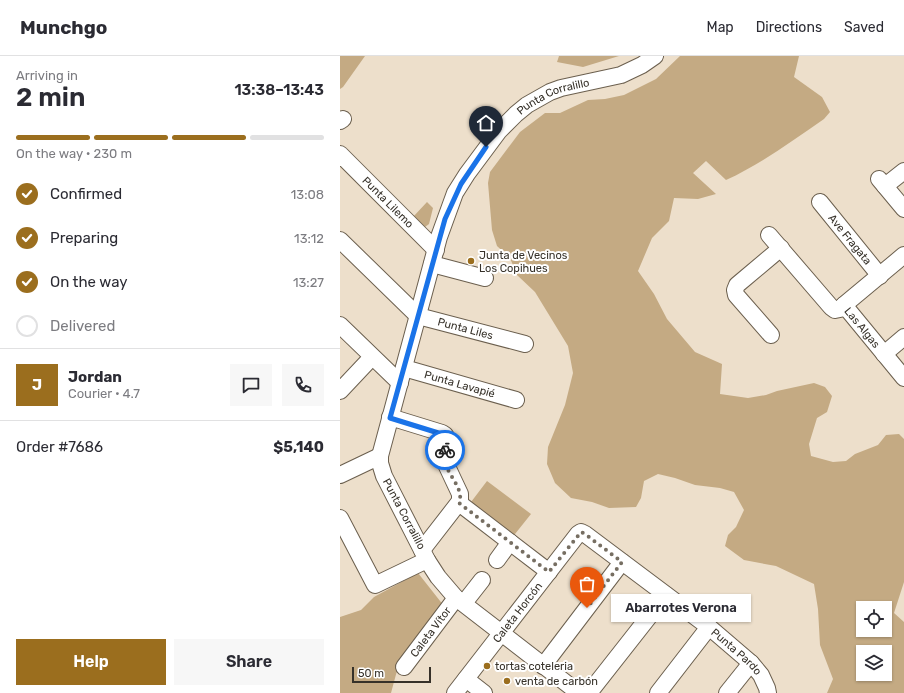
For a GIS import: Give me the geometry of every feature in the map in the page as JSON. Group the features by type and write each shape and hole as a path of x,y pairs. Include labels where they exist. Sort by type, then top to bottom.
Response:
{"street":[{"name":"Punta Corralillo","path":"579,693 460,600 438,577 384,476 380,463 380,456 434,257 450,206 467,174 499,131 516,114 532,102 550,92 572,85 622,75 642,65 655,56"},
{"name":"Punta Lilemo","path":"340,154 434,257"},
{"path":"904,171 882,183 904,209"},
{"name":"Ave Fragata","path":"820,202 880,276"},
{"name":"Las Algas","path":"769,235 831,307 838,310 844,305 904,378"},
{"name":"Punta Liles","path":"340,240 418,316 525,344"},
{"path":"771,335 736,295 735,290 737,285 781,248"},
{"path":"844,305 904,255"},
{"path":"434,257 485,278"},
{"path":"340,325 400,383"},
{"path":"884,354 904,337"},
{"path":"340,391 372,357"},
{"name":"Punta Lavapié","path":"404,368 516,400"},
{"path":"340,518 375,585 425,555 459,503 460,494 444,460 448,440 445,435 390,418"},
{"path":"340,475 380,456"},
{"path":"459,503 549,572"},
{"name":"Punta Pardo","path":"581,532 709,627 751,663 761,675 768,693"},
{"name":"Caleta Horcón","path":"455,693 581,532"},
{"path":"497,560 510,542"},
{"path":"544,666 622,562"},
{"name":"Caleta Vítor","path":"404,667 460,600 482,580"},
{"path":"589,693 666,595"},
{"path":"658,693 709,627"},
{"path":"727,693 751,663"},
{"path":"466,679 484,693"}],"shaded area":[{"path":"340,56 365,56 340,89"},
{"path":"559,56 619,56 583,67 557,62"},
{"path":"680,56 799,56 794,77 822,97 830,112 824,119 776,152 752,167 726,180 706,161 693,173 716,194 698,199 674,198 669,221 652,238 638,271 654,294 667,319 695,352 722,364 720,394 748,398 814,383 825,387 832,396 827,412 817,418 809,444 811,456 833,462 846,461 855,454 878,445 886,435 899,434 904,439 904,582 894,613 904,622 904,693 827,693 833,679 820,645 818,609 814,584 776,566 744,560 725,546 728,535 736,527 744,510 734,492 720,488 695,485 658,474 644,481 641,498 636,507 609,508 592,502 571,498 555,483 547,464 548,447 565,405 573,373 568,346 535,292 517,275 510,258 497,246 492,230 488,183 490,172 520,132 545,113 560,113 588,100 605,99 624,95 656,79"},
{"path":"427,202 433,208 429,224 425,227 413,217"},
{"path":"487,481 531,514 511,539 468,506"},
{"path":"418,573 444,606 398,667 391,693 340,693 340,617 361,610 374,597"}],"way so far":[{"path":"445,450 444,460 460,494 459,503 549,572 581,532 622,562 587,608"}],"place":[{"name":"Junta de Vecinos Los Copihues","path":"471,261"},
{"name":"Abarrotes Verona","path":"587,608"},
{"name":"tortas coteleria","path":"487,666"},
{"name":"venta de carbón","path":"507,681"}],"route":[{"path":"445,450 448,440 442,433 390,418 445,219 461,184 486,147"}]}
